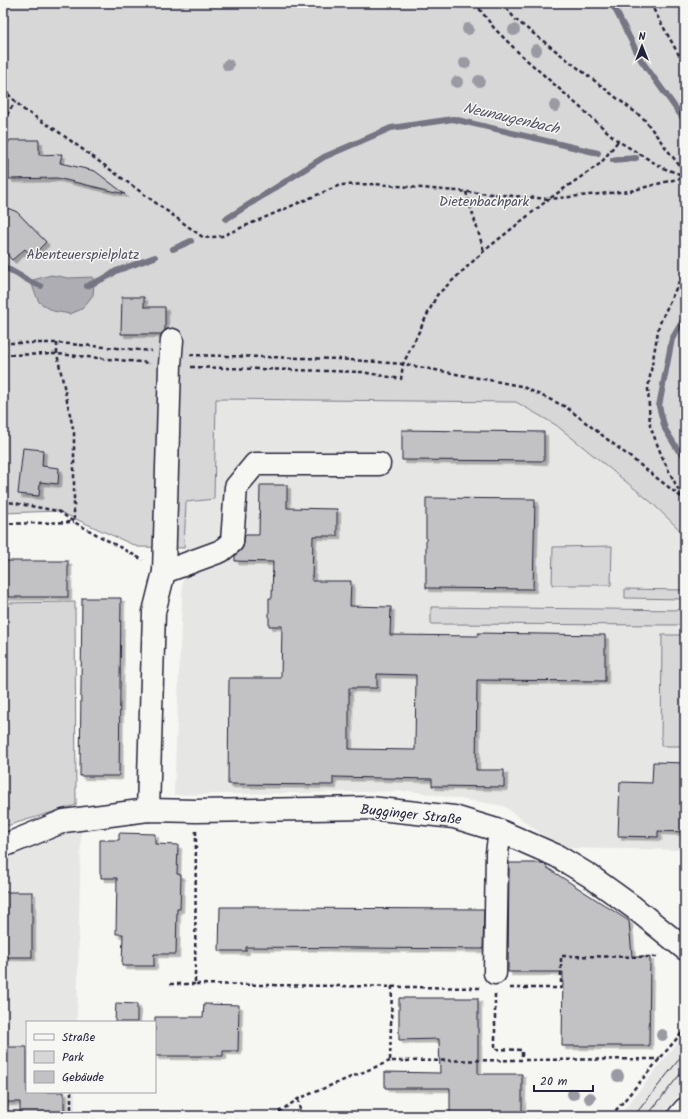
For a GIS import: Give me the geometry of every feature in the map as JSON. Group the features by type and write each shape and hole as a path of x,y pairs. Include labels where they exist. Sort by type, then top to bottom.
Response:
{"street":[{"path":"148,810 154,612 164,572 171,353"},
{"path":"164,572 221,551 232,542 236,487 255,464 379,464"},
{"name":"Bugginger Straße","path":"3,846 64,821 148,810 196,811 370,808 454,817 500,831 557,856 590,876 633,907 679,944"},
{"path":"495,973 497,853 500,831"},
{"path":"679,1116 685,1109"}],"path":[{"path":"474,3 494,28 520,54 618,141 663,168 685,175"},
{"path":"502,3 516,20 644,119 685,175"},
{"path":"650,3 685,66"},
{"path":"3,89 24,110 56,130 204,238 222,236 340,185 375,184 549,199 630,190 685,175"},
{"path":"3,121 15,102"},
{"path":"3,355 171,353 198,368 362,372 401,379 403,364 438,296 484,251 549,199 600,164 618,141"},
{"path":"466,192 484,251"},
{"path":"684,499 663,459 650,426 648,388 659,325 685,269"},
{"path":"3,343 57,343 203,356 339,359 403,364 521,386 566,407 684,499"},
{"path":"57,343 57,354 74,433 74,522"},
{"path":"3,501 58,511 74,522 164,572"},
{"path":"3,524 74,522"},
{"path":"195,984 196,811"},
{"path":"561,972 561,956 658,957 679,944"},
{"path":"495,973 495,1049 522,1050 522,1059"},
{"path":"170,984 392,986 390,1061"},
{"path":"612,1115 685,1029"},
{"path":"272,1116 298,1099 390,1061 660,1059"},
{"path":"71,1093 71,1116"},
{"path":"298,1099 300,1110"}],"shaded area":[{"path":"51,275 69,278 93,277 93,295 82,309 70,314 53,311 39,302 33,288 33,280"},
{"path":"216,399 516,402 556,425 651,502 685,535 685,850 560,848 504,806 410,791 174,795 186,502 214,499"},
{"path":"81,828 77,1021 26,1021 26,1093 75,1093 75,1116 3,1116 3,860"},
{"path":"685,1033 685,1087 662,1116 619,1116"}],"green space":[{"name":"Dietenbachpark","path":"3,3 685,3 685,535 651,502 556,425 516,402 216,399 214,499 186,502 184,548 138,547 58,511 3,513"},
{"path":"612,546 611,585 552,585 553,547"},
{"path":"625,589 685,590 685,599 625,598"},
{"path":"75,602 76,805 3,827 3,603"},
{"path":"431,607 685,610 685,625 431,624"},
{"path":"662,635 685,635 685,746 661,746"}],"building":[{"path":"10,140 39,140 39,155 62,154 60,163 95,171 125,194 57,178 9,179 9,160 3,156 3,151"},
{"path":"3,206 17,212 46,242 32,256 25,249 12,260 3,250"},
{"path":"122,297 144,297 144,307 165,307 165,330 161,334 121,334"},
{"path":"402,430 544,432 544,461 402,460"},
{"path":"23,448 43,450 42,466 59,468 58,484 40,482 39,496 18,494"},
{"path":"260,485 287,485 287,508 337,509 337,536 313,536 312,581 351,581 350,606 391,607 390,635 478,636 478,633 605,635 605,681 477,680 476,770 504,770 504,787 432,786 432,779 333,777 333,785 228,784 229,678 281,678 282,626 269,626 269,598 272,598 273,562 235,561 235,556 243,547 245,535 259,535","holes":["377,674 416,675 415,750 349,749 349,688 377,688"]},
{"path":"426,498 535,499 533,589 426,588"},
{"path":"3,561 68,561 68,597 3,597"},
{"path":"82,598 121,598 119,776 80,776"},
{"path":"653,762 685,763 685,832 658,831 658,837 618,836 620,782 652,783"},
{"path":"119,833 155,834 155,844 178,845 177,874 181,875 180,909 177,909 176,954 154,954 154,966 122,966 123,934 116,934 117,878 101,878 100,874 100,840 119,840"},
{"path":"509,863 542,863 629,921 632,957 650,957 649,1046 562,1046 563,972 508,972"},
{"path":"3,892 32,892 32,957 3,957"},
{"path":"259,906 259,908 484,909 483,949 246,947 246,951 219,951 220,907"},
{"path":"399,998 478,998 478,1074 522,1074 522,1116 450,1116 450,1088 385,1088 385,1072 440,1073 439,1039 399,1040"},
{"path":"116,1003 137,1004 137,1021 115,1021"},
{"path":"204,1004 239,1005 238,1051 223,1051 223,1056 156,1056 155,1017 203,1017"},
{"path":"3,1047 26,1047 26,1093 64,1093 64,1116 20,1116 20,1102 3,1102"}],"waterway":[{"path":"612,3 641,60 685,121"},
{"name":"Neunaugenbach","path":"226,219 324,157 391,128 453,119 598,153"},
{"name":"Neunaugenbach","path":"613,160 636,158"},
{"name":"Neunaugenbach","path":"173,249 191,241"},
{"name":"Neunaugenbach","path":"87,286 109,276 116,271 155,257"},
{"name":"Neunaugenbach","path":"3,266 41,286"},
{"path":"685,317 672,339 659,406 665,429 678,450 685,456"}],"tram line":[{"path":"634,1116 685,1052"},
{"path":"647,1116 685,1068"}],"park label":[{"name":"Abenteuerspielplatz","path":"83,255"}]}
